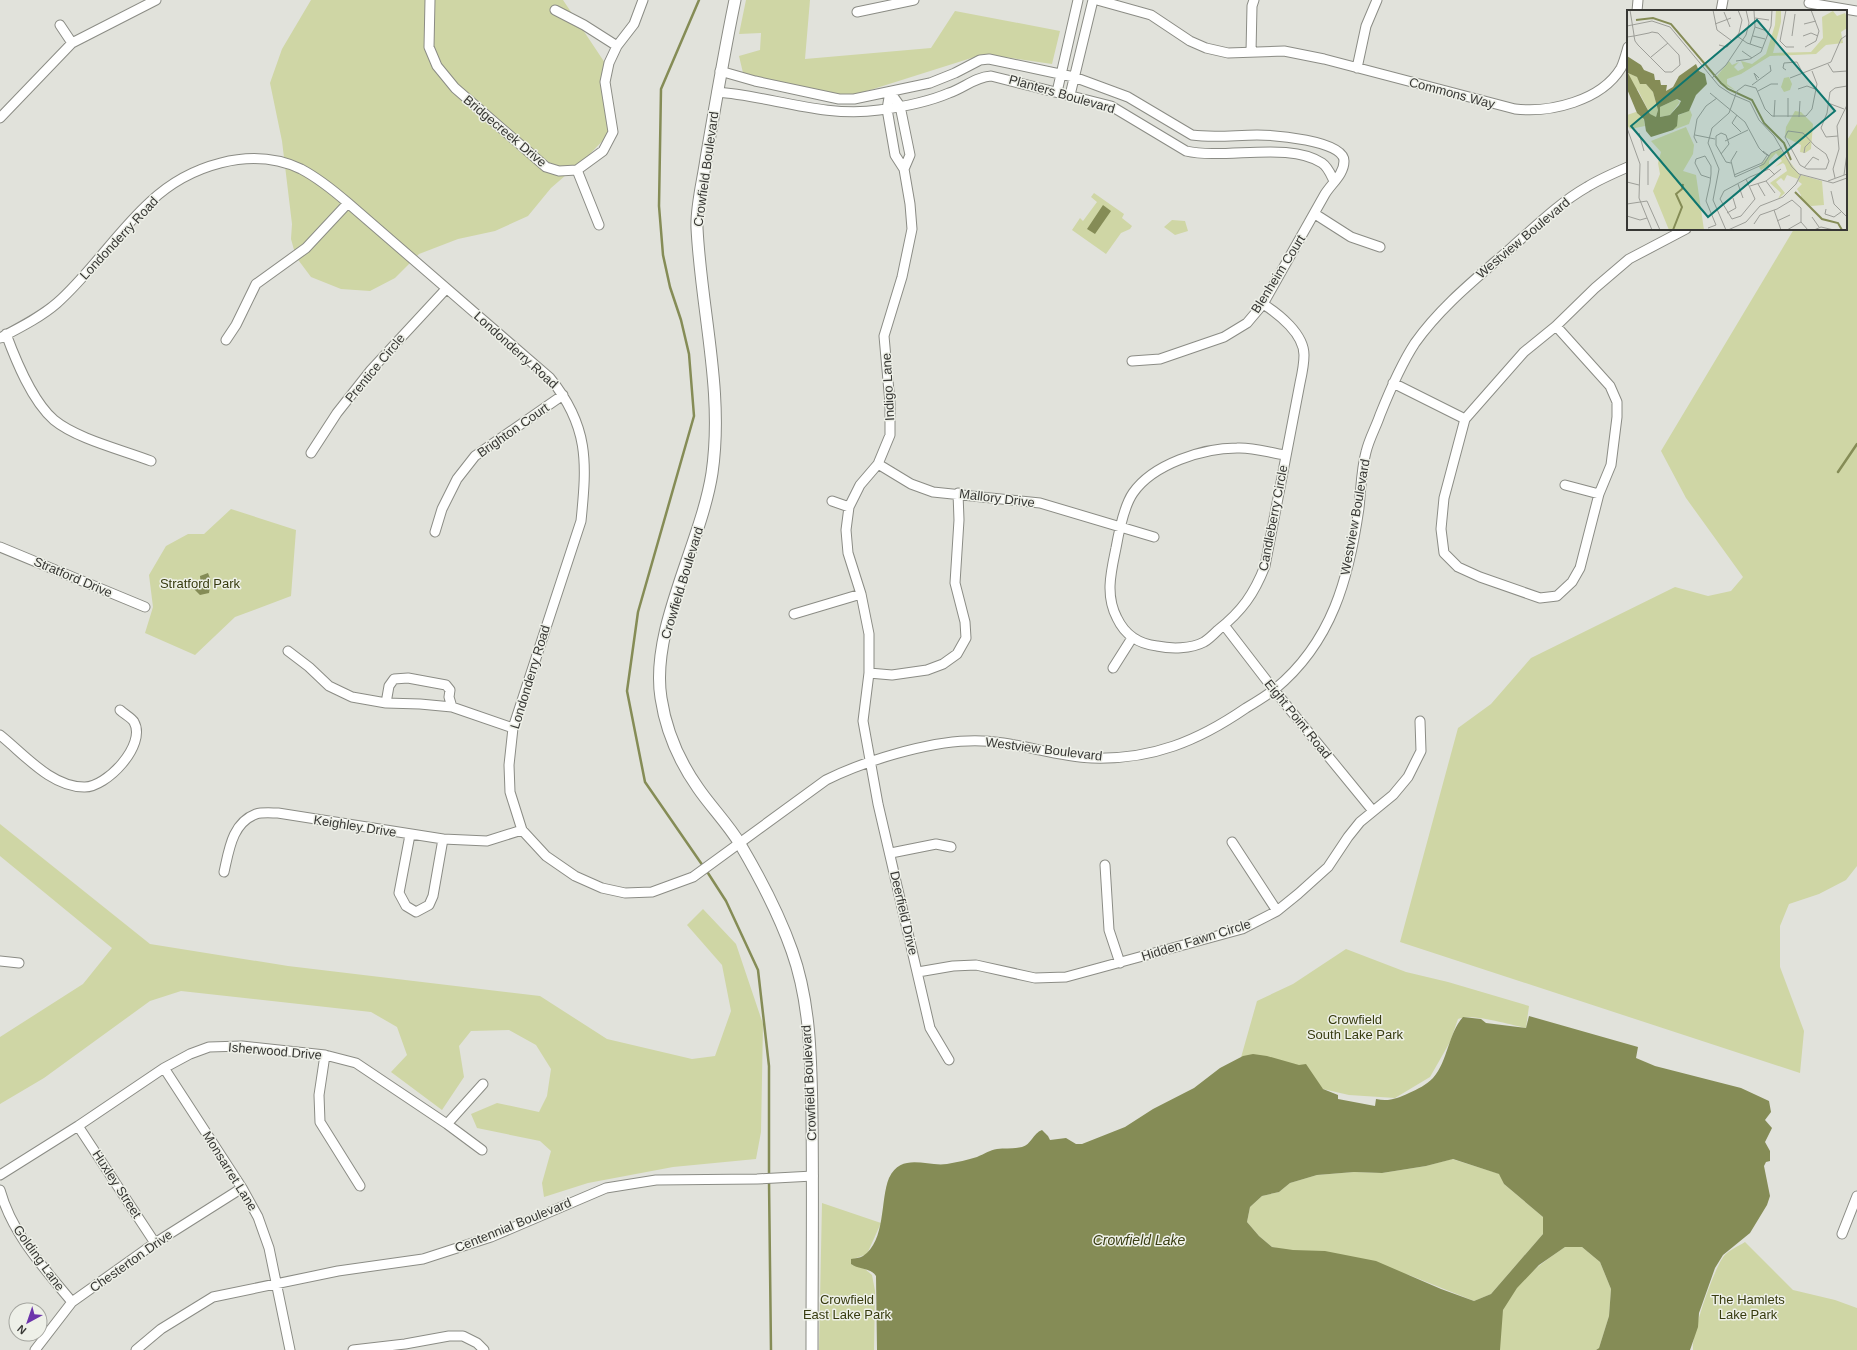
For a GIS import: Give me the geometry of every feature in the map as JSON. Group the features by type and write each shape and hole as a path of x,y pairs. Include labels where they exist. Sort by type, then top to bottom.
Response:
{"main road":[{"name":"Crowfield Boulevard","path":"735,0 720,71 696,224 703,293 711,347 715,404 712,473 700,527 672,608 660,659 660,693 666,723 678,756 697,787 739,843 772,901 792,951 801,980 810,1054 813,1176 812,1350"}],"street":[{"path":"0,117 72,43 156,0"},
{"name":"Bridgecreek Drive","path":"430,0 429,47 436,66 455,88 546,167 558,171 577,170"},
{"path":"599,225 577,170 603,151 614,132 605,82 609,63 617,46 634,24 643,0"},
{"path":"857,12 914,0"},
{"path":"1057,92 1078,0"},
{"path":"1070,95 1093,0"},
{"name":"Commons Way","path":"1097,0 1151,15 1190,41 1206,48 1228,53 1284,52 1357,68 1480,101 1514,109 1532,111 1554,109 1592,94 1607,84 1621,67 1627,50"},
{"path":"1251,52 1252,6 1254,0"},
{"path":"1357,68 1366,26 1377,0"},
{"path":"1637,10 1638,0"},
{"path":"1721,10 1723,0"},
{"path":"1809,5 1857,11"},
{"path":"555,10 584,25 617,46"},
{"path":"60,25 72,43"},
{"name":"Planters Boulevard","path":"717,92 740,94 822,111 856,112 887,109 935,99 984,76 1003,78 1111,106 1186,151 1196,153 1292,154 1323,163 1327,167 1334,181 1341,174 1344,160 1336,149 1317,143 1287,137 1258,135 1192,135 1128,96 1074,76 1006,62 980,60 955,73 930,82 854,99 839,99 754,81 720,71"},
{"name":"Indigo Lane","path":"890,92 900,106 910,155 904,169"},
{"name":"Indigo Lane","path":"871,762 863,722 869,673 870,634 861,594 848,553 846,530 849,507 860,485 878,464 890,435 890,403 884,336 902,277 912,229 910,204 904,169 895,155 887,109 890,92"},
{"path":"1142,125 1150,110"},
{"path":"1172,143 1180,129"},
{"name":"Londonderry Road","path":"3,336 56,304 149,202 174,183 197,170 229,162 250,160 277,161 301,169 327,185 520,350 550,378 563,395 580,430 585,454 585,485 581,520 513,728 509,765 510,792 522,830 546,856 575,876 602,888 625,893 652,892 693,877 739,843"},
{"name":"Westview Boulevard","path":"739,843 826,780 846,770 871,762 923,748 966,741 1019,745 1091,758 1144,753 1178,746 1201,736 1274,690 1297,669 1317,642 1334,612 1349,567 1366,452 1393,383 1416,343 1445,308 1472,280 1553,210 1588,186 1627,167"},
{"name":"Blenheim Court","path":"1132,361 1160,359 1224,337 1247,323 1263,304 1334,181"},
{"path":"226,340 236,325 256,284 306,248 348,202"},
{"path":"1315,214 1351,237 1380,247"},
{"path":"1556,326 1598,370 1610,386 1617,402 1617,417 1610,465 1599,494 1580,568 1572,582 1558,596 1540,598 1480,578 1458,567 1444,553 1441,530 1444,498 1465,419 1524,352 1556,326 1595,288 1629,259 1684,230"},
{"name":"Prentice Circle","path":"311,453 337,413 371,370 446,288"},
{"name":"Candleberry Circle","path":"1263,304 1281,315 1297,335 1304,354 1300,383 1285,455 1265,566 1257,586 1248,601 1204,642 1169,648 1148,645 1132,638 1118,620 1110,603 1110,577 1120,526 1132,494 1148,476 1203,451 1239,447 1285,455"},
{"path":"3,336 35,396 54,420 76,433 151,461"},
{"path":"1393,383 1465,419"},
{"name":"Brighton Court","path":"435,532 442,509 457,479 475,456 563,395"},
{"name":"Mallory Drive","path":"878,464 911,484 933,492 958,493 1040,503 1154,537"},
{"path":"1565,485 1599,494"},
{"path":"869,673 892,675 927,670 943,664 957,654 966,638 965,622 955,583 958,493"},
{"path":"832,501 849,507"},
{"name":"Stratford Drive","path":"0,547 145,607"},
{"path":"794,614 861,594"},
{"name":"Eight Point Road","path":"1224,625 1274,690 1373,811"},
{"path":"1113,668 1132,638"},
{"path":"288,651 309,667 329,686 352,697 386,703 452,707 513,728"},
{"path":"386,703 388,686 394,679 408,678 446,685 450,690 449,697 452,707"},
{"path":"0,734 51,777 69,784 84,787 97,785 108,778 134,747 137,734 134,722 120,710"},
{"name":"Hidden Fawn Circle","path":"918,972 976,964 1035,978 1066,977 1242,929 1277,911 1328,867 1360,822 1393,795 1408,777 1421,751 1420,721"},
{"name":"Deerfield Drive","path":"871,762 878,804 891,853 930,1028 949,1060"},
{"name":"Keighley Drive","path":"224,872 232,839 242,822 257,813 278,813 443,839 487,841 522,830"},
{"path":"410,835 399,893 406,906 416,912 429,905 433,896 443,839"},
{"path":"1232,842 1277,911"},
{"path":"891,853 936,844 951,847"},
{"path":"1105,865 1109,930 1120,963"},
{"path":"0,961 19,963"},
{"name":"Isherwood Drive","path":"0,1175 78,1126 164,1068 190,1054 209,1047 242,1046 325,1055 356,1063 447,1124 482,1150"},
{"path":"325,1055 318,1095 320,1122 360,1186"},
{"name":"Monsarret Lane","path":"164,1068 242,1188 258,1217 269,1248 290,1350"},
{"path":"447,1124 483,1084"},
{"name":"Huxley Street","path":"78,1126 155,1243"},
{"name":"Centennial Boulevard","path":"136,1350 161,1329 213,1297 338,1271 423,1259 491,1237 606,1188 656,1180 757,1179 813,1176"},
{"name":"Chesterton Drive","path":"35,1350 72,1302 155,1243 242,1188"},
{"name":"Golding Lane","path":"0,1190 14,1225 34,1257 72,1302"},
{"path":"1842,1234 1857,1196"},
{"path":"353,1350 371,1349 449,1336 463,1336 477,1342 484,1350"}],"green space":[{"path":"311,0 563,0 605,63 611,132 588,156 551,188 528,216 495,231 458,239 419,254 395,278 370,291 341,289 311,277 296,257 291,239 292,224 282,141 270,83 282,49"},
{"path":"746,0 810,0 805,59 931,48 955,11 1060,31 1052,64 984,54 848,97 744,77 739,56 760,50 761,33 739,34"},
{"path":"1857,124 1857,866 1846,880 1819,894 1789,904 1780,926 1780,967 1804,1031 1800,1073 1400,942 1458,728 1491,704 1531,658 1675,587 1708,596 1731,591 1743,577 1686,498 1661,451 1793,230 1847,230 1847,140"},
{"path":"1094,193 1124,214 1122,218 1132,226 1130,229 1121,233 1106,254 1072,230 1080,218 1083,221 1097,202 1091,197"},
{"path":"1172,220 1185,221 1188,231 1175,235 1164,227"},
{"name":"Stratford Park","path":"231,509 296,530 291,596 235,617 195,655 145,633 153,607 149,575 166,546 188,534 204,534"},
{"path":"0,824 150,944 288,966 540,996 607,1039 692,1059 715,1056 731,1011 722,965 687,925 703,909 736,944 763,1024 761,1132 756,1159 673,1167 588,1183 544,1197 542,1183 551,1151 540,1141 477,1128 471,1114 497,1103 539,1112 547,1096 551,1069 536,1045 509,1030 471,1031 459,1046 464,1077 442,1110 391,1072 407,1055 397,1027 371,1012 181,991 150,1001 44,1078 0,1104 0,1037 83,984 112,948 0,856"},
{"name":"Crowfield South Lake Park","path":"1346,949 1406,972 1448,982 1529,1006 1526,1028 1481,1018 1472,1017 1458,1019 1450,1042 1430,1077 1395,1098 1349,1095 1314,1087 1240,1061 1257,1001 1293,984"},
{"path":"1452,1159 1500,1174 1504,1184 1543,1217 1543,1234 1491,1294 1474,1301 1409,1275 1272,1247 1259,1236 1247,1222 1250,1207 1262,1196 1279,1192 1290,1183 1317,1175 1354,1172 1382,1173 1426,1166"},
{"name":"Crowfield East Lake Park","path":"822,1203 881,1223 867,1254 851,1260 851,1264 865,1269 872,1275 875,1291 874,1350 819,1350"},
{"name":"The Hamlets Lake Park","path":"1745,1242 1793,1290 1835,1300 1857,1308 1857,1350 1693,1350 1693,1342 1699,1317 1709,1287 1720,1263 1726,1254"},
{"path":"1565,1247 1582,1247 1600,1262 1611,1289 1609,1316 1599,1348 1596,1350 1500,1350 1501,1320 1503,1310 1508,1300 1521,1282 1547,1259"}],"water":[{"path":"1103,205 1111,211 1095,234 1087,229"},
{"path":"208,573 211,581 209,593 200,595 193,588 201,586 200,576"},
{"name":"Crowfield Lake","path":"1529,1016 1638,1047 1636,1058 1655,1066 1741,1088 1769,1101 1771,1112 1765,1120 1772,1128 1765,1142 1770,1151 1770,1161 1766,1162 1764,1166 1770,1196 1767,1205 1750,1233 1723,1255 1715,1268 1699,1313 1698,1327 1690,1350 1596,1350 1599,1348 1609,1316 1611,1289 1600,1262 1582,1247 1565,1247 1539,1265 1517,1288 1503,1310 1500,1350 877,1350 876,1276 871,1271 851,1264 851,1259 863,1256 876,1241 886,1187 894,1170 901,1165 915,1162 947,1164 974,1158 989,1151 1022,1147 1028,1144 1036,1134 1042,1130 1050,1140 1066,1138 1076,1144 1082,1144 1125,1127 1153,1109 1194,1088 1220,1068 1243,1056 1253,1054 1267,1056 1299,1065 1306,1064 1323,1089 1338,1095 1338,1099 1375,1106 1376,1099 1393,1099 1422,1087 1433,1078 1442,1064 1454,1031 1463,1017 1481,1019 1486,1023 1526,1028","holes":["1453,1159 1499,1174 1504,1184 1543,1217 1543,1234 1491,1294 1474,1301 1441,1289 1376,1261 1325,1251 1293,1250 1272,1247 1259,1236 1247,1222 1250,1207 1262,1196 1279,1192 1290,1183 1317,1175 1354,1172 1382,1173 1426,1166"]}],"waterway":[{"path":"699,0 661,89 659,206 663,255 670,287 681,320 689,354 694,416 638,612 627,691 645,782 703,866"},
{"path":"1838,472 1857,444"},
{"path":"706,870 726,901 758,970 769,1066 769,1176"},
{"path":"769,1181 771,1350"}]}
